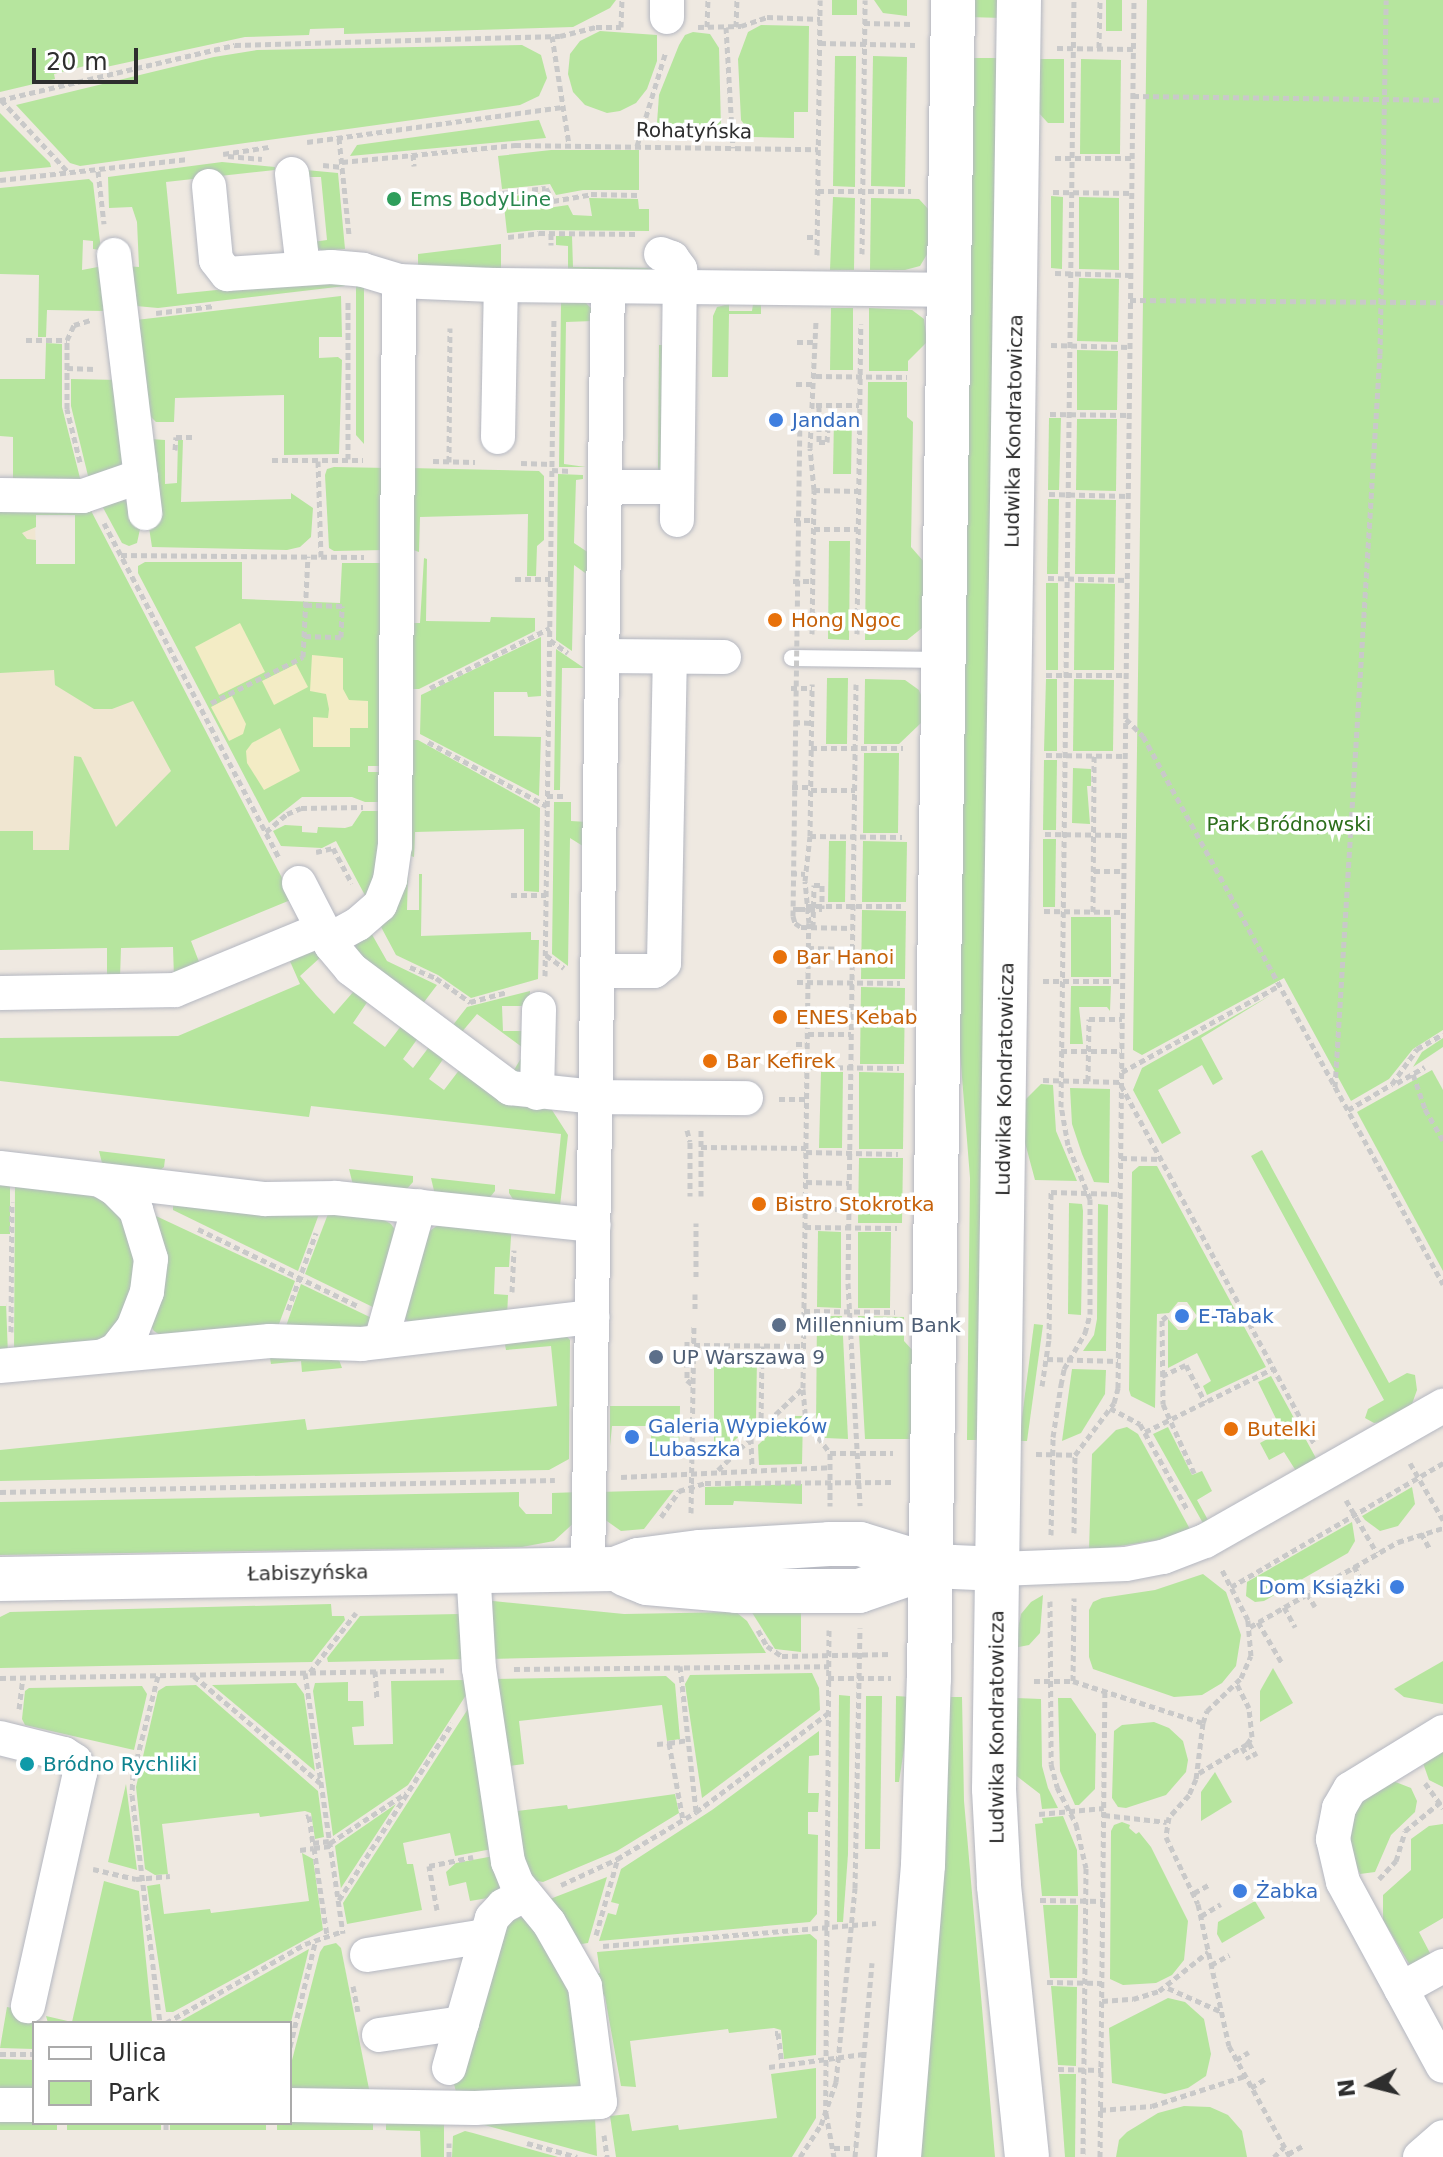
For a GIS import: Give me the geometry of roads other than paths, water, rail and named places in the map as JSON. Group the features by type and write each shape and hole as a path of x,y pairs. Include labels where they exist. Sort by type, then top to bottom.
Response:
{"main road":[{"name":"Ludwika Kondratowicza","path":"1019,0 996,1843 1027,2157"},
{"path":"899,2157 923,1865 932,1566 949,290 930,12"},
{"name":"Łabiszyńska","path":"0,1579 614,1566 700,1552 860,1544 932,1566 999,1569"},
{"name":"Łabiszyńska","path":"614,1566 647,1583 736,1591 859,1591 932,1566"}],"street":[{"path":"292,174 303,267"},
{"path":"209,186 216,260 221,270 231,274 303,267 349,268 399,281 501,286 949,290"},
{"path":"605,487 677,504 678,263 655,244"},
{"path":"114,255 145,513"},
{"path":"0,993 175,990 326,935 369,916 388,889 395,846 396,806 399,281"},
{"path":"498,437 501,286"},
{"path":"608,287 590,1479 614,1566"},
{"path":"0,495 90,495 141,476"},
{"path":"602,656 724,657"},
{"path":"597,971 650,972 660,968 664,960 670,657"},
{"path":"299,883 326,935 355,973 506,1086 537,1093 595,1097 692,1111 746,1098"},
{"path":"530,994 537,1093"},
{"path":"6,1169 265,1199 329,1198 594,1225"},
{"path":"100,1180 115,1189 136,1210 148,1241 151,1267 147,1292 133,1328 116,1350 103,1356"},
{"path":"384,1331 419,1206"},
{"path":"5,1365 276,1341 335,1345 384,1331 524,1325 592,1317"},
{"path":"999,1569 1074,1568 1163,1557 1205,1541 1443,1406"},
{"path":"292,2105 475,2108 600,2102 585,1986 549,1923 525,1895 505,1851 480,1674 473,1569"},
{"path":"1443,1732 1357,1782 1339,1808 1333,1839 1336,1862 1364,1922 1443,2066"},
{"path":"0,1738 60,1752 72,1758 79,1769 28,2006"},
{"path":"449,2068 486,1936 499,1909 525,1895"},
{"path":"354,1958 486,1936"},
{"path":"1401,1989 1443,1966"},
{"path":"369,2028 462,2023"},
{"path":"0,2105 32,2105"},
{"path":"1420,2157 1443,2137"}],"lane":[{"path":"792,658 944,660"}],"place":[{"name":"Ems BodyLine","path":"394,199"},
{"name":"Jandan","path":"776,420"},
{"name":"Hong Ngoc","path":"775,620"},
{"name":"Bar Hanoi","path":"780,957"},
{"name":"ENES Kebab","path":"780,1017"},
{"name":"Bar Kefirek","path":"710,1061"},
{"name":"Bistro Stokrotka","path":"759,1204"},
{"name":"E-Tabak","path":"1182,1316"},
{"name":"Millennium Bank","path":"779,1325"},
{"name":"UP Warszawa 9","path":"656,1357"},
{"name":"Butelki","path":"1231,1429"},
{"name":"Galeria Wypieków Lubaszka","path":"632,1437"},
{"name":"Dom Książki","path":"1397,1587"},
{"name":"Bródno Rychliki","path":"27,1764"},
{"name":"Żabka","path":"1240,1891"}],"park label":[{"name":"Park Bródnowski","path":"1289,824"}]}
